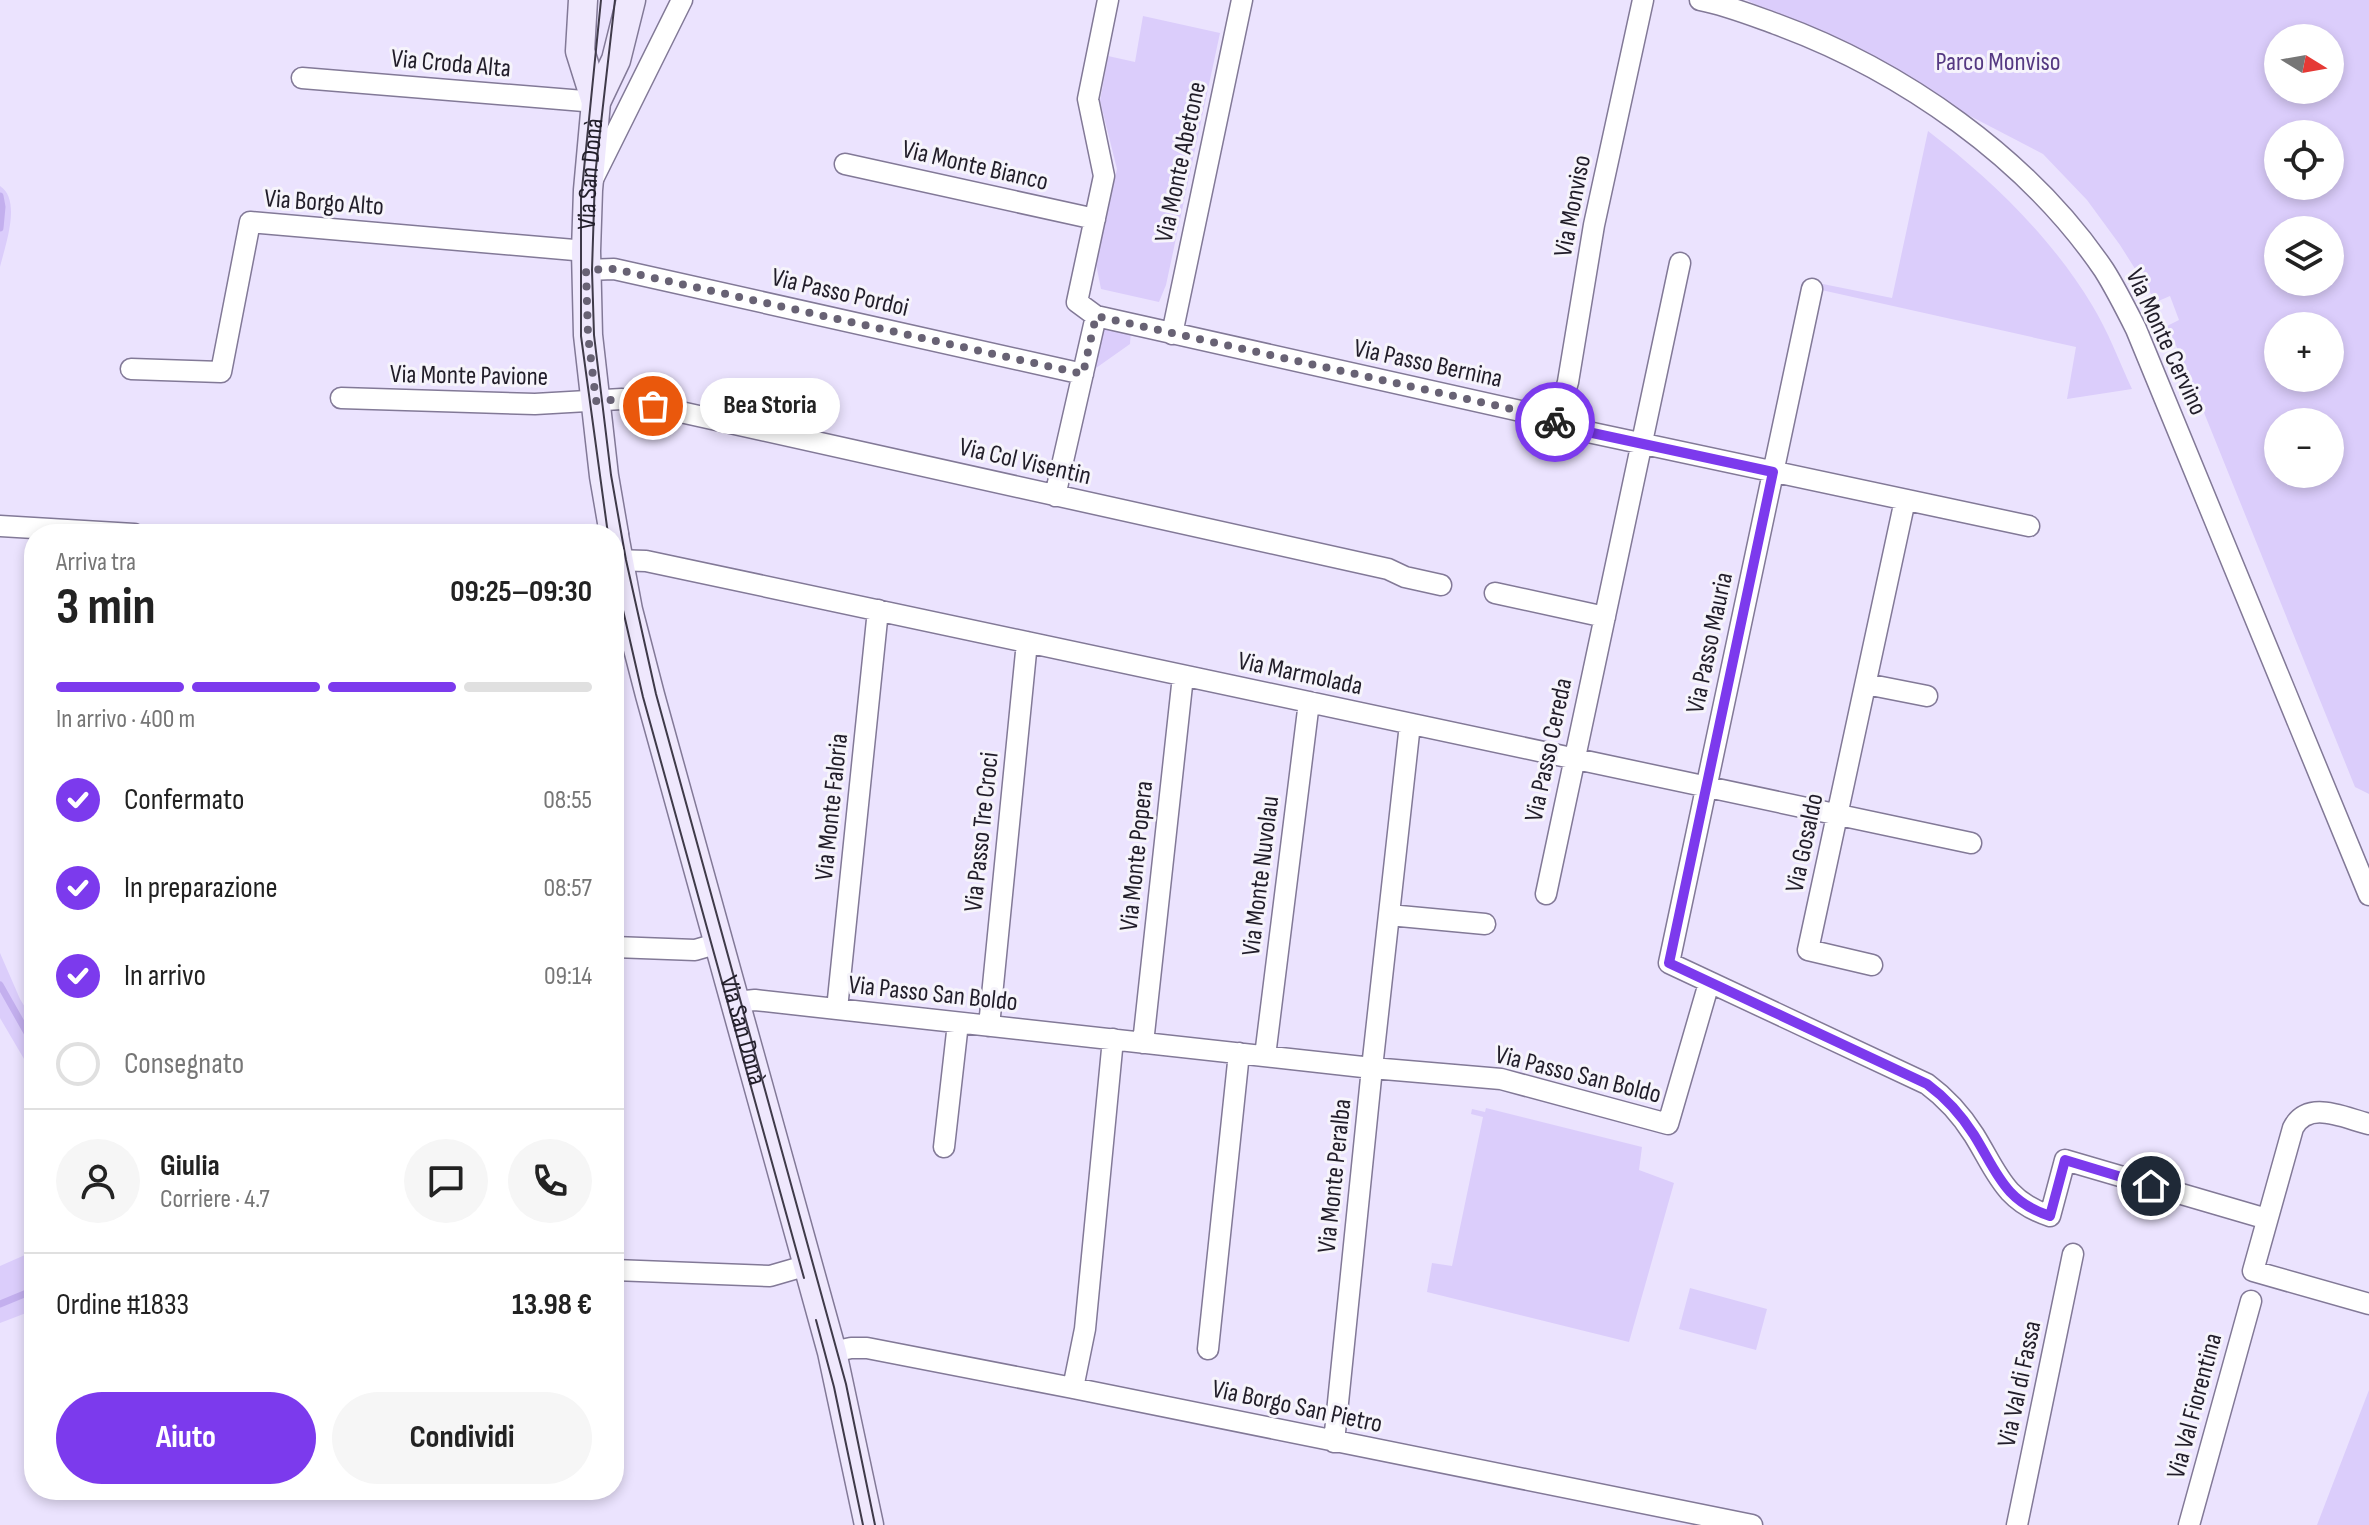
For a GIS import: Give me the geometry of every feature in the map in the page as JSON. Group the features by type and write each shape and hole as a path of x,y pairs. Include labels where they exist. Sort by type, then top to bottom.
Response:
{"main road":[{"name":"Via San Donà","path":"583,0 580,51 596,102"},
{"name":"Via San Donà","path":"612,524 588,335 588,190 596,102 616,60 631,0"},
{"name":"Via San Donà","path":"624,591 832,1352 869,1525"}],"street":[{"path":"588,190 682,0"},
{"path":"1055,496 1096,316 1077,302 1104,176 1088,99 1108,0"},
{"name":"Via Monviso","path":"1556,422 1568,382 1594,225 1643,0"},
{"name":"Via Monte Cervino","path":"1700,0 1750,14 1835,48 1920,94 1995,152 2035,189 2085,244 2105,272 2136,329 2369,895"},
{"name":"Via Monte Abetone","path":"1172,334 1241,5"},
{"path":"580,51 610,56 616,60 637,61 655,52"},
{"name":"Via Croda Alta","path":"302,78 596,102"},
{"name":"Via Monte Bianco","path":"845,164 1095,219"},
{"name":"Via Borgo Alto","path":"131,369 221,372 250,222 586,260"},
{"name":"Via Passo Pordoi","path":"586,260 614,269 1083,374"},
{"name":"Via Passo Cereda","path":"1546,894 1680,263"},
{"name":"Via Passo Mauria","path":"1709,983 1669,963 1812,289"},
{"name":"Via Passo Bernina","path":"1096,316 1534,414 1574,429 2029,526"},
{"name":"Via Monte Pavione","path":"341,398 535,404 596,401"},
{"name":"Via Col Visentin","path":"596,401 622,399 1388,569 1405,577 1441,585"},
{"name":"Via Gosaldo","path":"1872,965 1808,950 1905,500"},
{"path":"0,526 24,528"},
{"name":"Via Marmolada","path":"624,551 646,561 1971,843"},
{"path":"1495,593 1605,617"},
{"name":"Via Monte Faloria","path":"837,1009 878,610"},
{"name":"Via Passo Tre Croci","path":"989,1026 1027,642"},
{"name":"Via Monte Popera","path":"1143,1043 1183,676"},
{"path":"1866,684 1927,696"},
{"name":"Via Monte Nuvolau","path":"1265,1056 1309,702"},
{"name":"Via Monte Peralba","path":"1334,1442 1410,724"},
{"path":"1389,915 1485,924"},
{"path":"624,947 695,950 719,943"},
{"path":"1709,983 1927,1084 1940,1093 1961,1117 2007,1190 2038,1212 2050,1216 2065,1160 2267,1219"},
{"name":"Via Passo San Boldo","path":"735,1002 755,1000 1372,1068 1501,1079 1668,1124 1709,983"},
{"path":"944,1147 958,1023"},
{"path":"1073,1388 1085,1329 1113,1039"},
{"path":"1208,1349 1239,1053"},
{"path":"2369,1124 2319,1112 2304,1114 2297,1120 2253,1271 2369,1304"},
{"name":"Via Val di Fassa","path":"2017,1525 2073,1254"},
{"path":"624,1270 770,1276 808,1265"},
{"name":"Via Val Fiorentina","path":"2189,1525 2251,1301"},
{"name":"Via Borgo San Pietro","path":"832,1352 867,1348 1752,1525"}],"green space":[{"name":"Parco Monviso","path":"1747,0 2369,0 2369,794 2355,787 2167,326 2179,320 2170,296 2156,302 2087,200 2043,154"},
{"path":"1143,16 1220,33 1166,285 1159,302 1101,289 1096,264 1117,169 1100,101 1108,56 1135,62"},
{"path":"1928,131 1997,189 2058,256 2098,315 2132,389 2067,399 2076,347 1817,289 1818,283 1892,298"},
{"path":"0,186 7,193 11,212 0,267"},
{"path":"1096,316 1131,329 1130,344 1083,374"},
{"path":"0,953 24,1006 24,1059 0,1018"},
{"path":"1486,1108 1642,1147 1639,1170 1674,1183 1629,1342 1427,1292 1432,1263 1452,1266 1483,1117 1471,1114 1472,1109 1485,1112"},
{"path":"24,1255 24,1314 0,1323 0,1266"},
{"path":"1690,1288 1767,1309 1756,1350 1679,1329"},
{"path":"2369,1390 2369,1525 2317,1525"}],"waterway":[{"path":"0,196 0,228"},
{"path":"0,985 24,1027"},
{"path":"0,1304 24,1294"}],"tram line":[{"path":"601,0 581,199 581,336 607,524"},
{"path":"615,0 595,176 592,270 594,335 620,524"},
{"path":"624,549 656,694 846,1384 875,1525"},
{"path":"624,614 643,697 804,1278"},
{"path":"816,1320 834,1387 863,1525"}],"way so far":[{"path":"653,406 622,399 596,401 588,335 586,270 614,269 1083,374 1096,316 1534,414 1555,422"}],"place":[{"name":"Bea Storia","path":"653,406"}],"route":[{"path":"1555,422 1574,429 1773,472 1669,963 1927,1084 1940,1093 1961,1117 2007,1190 2038,1212 2050,1216 2065,1160 2151,1186"}]}
